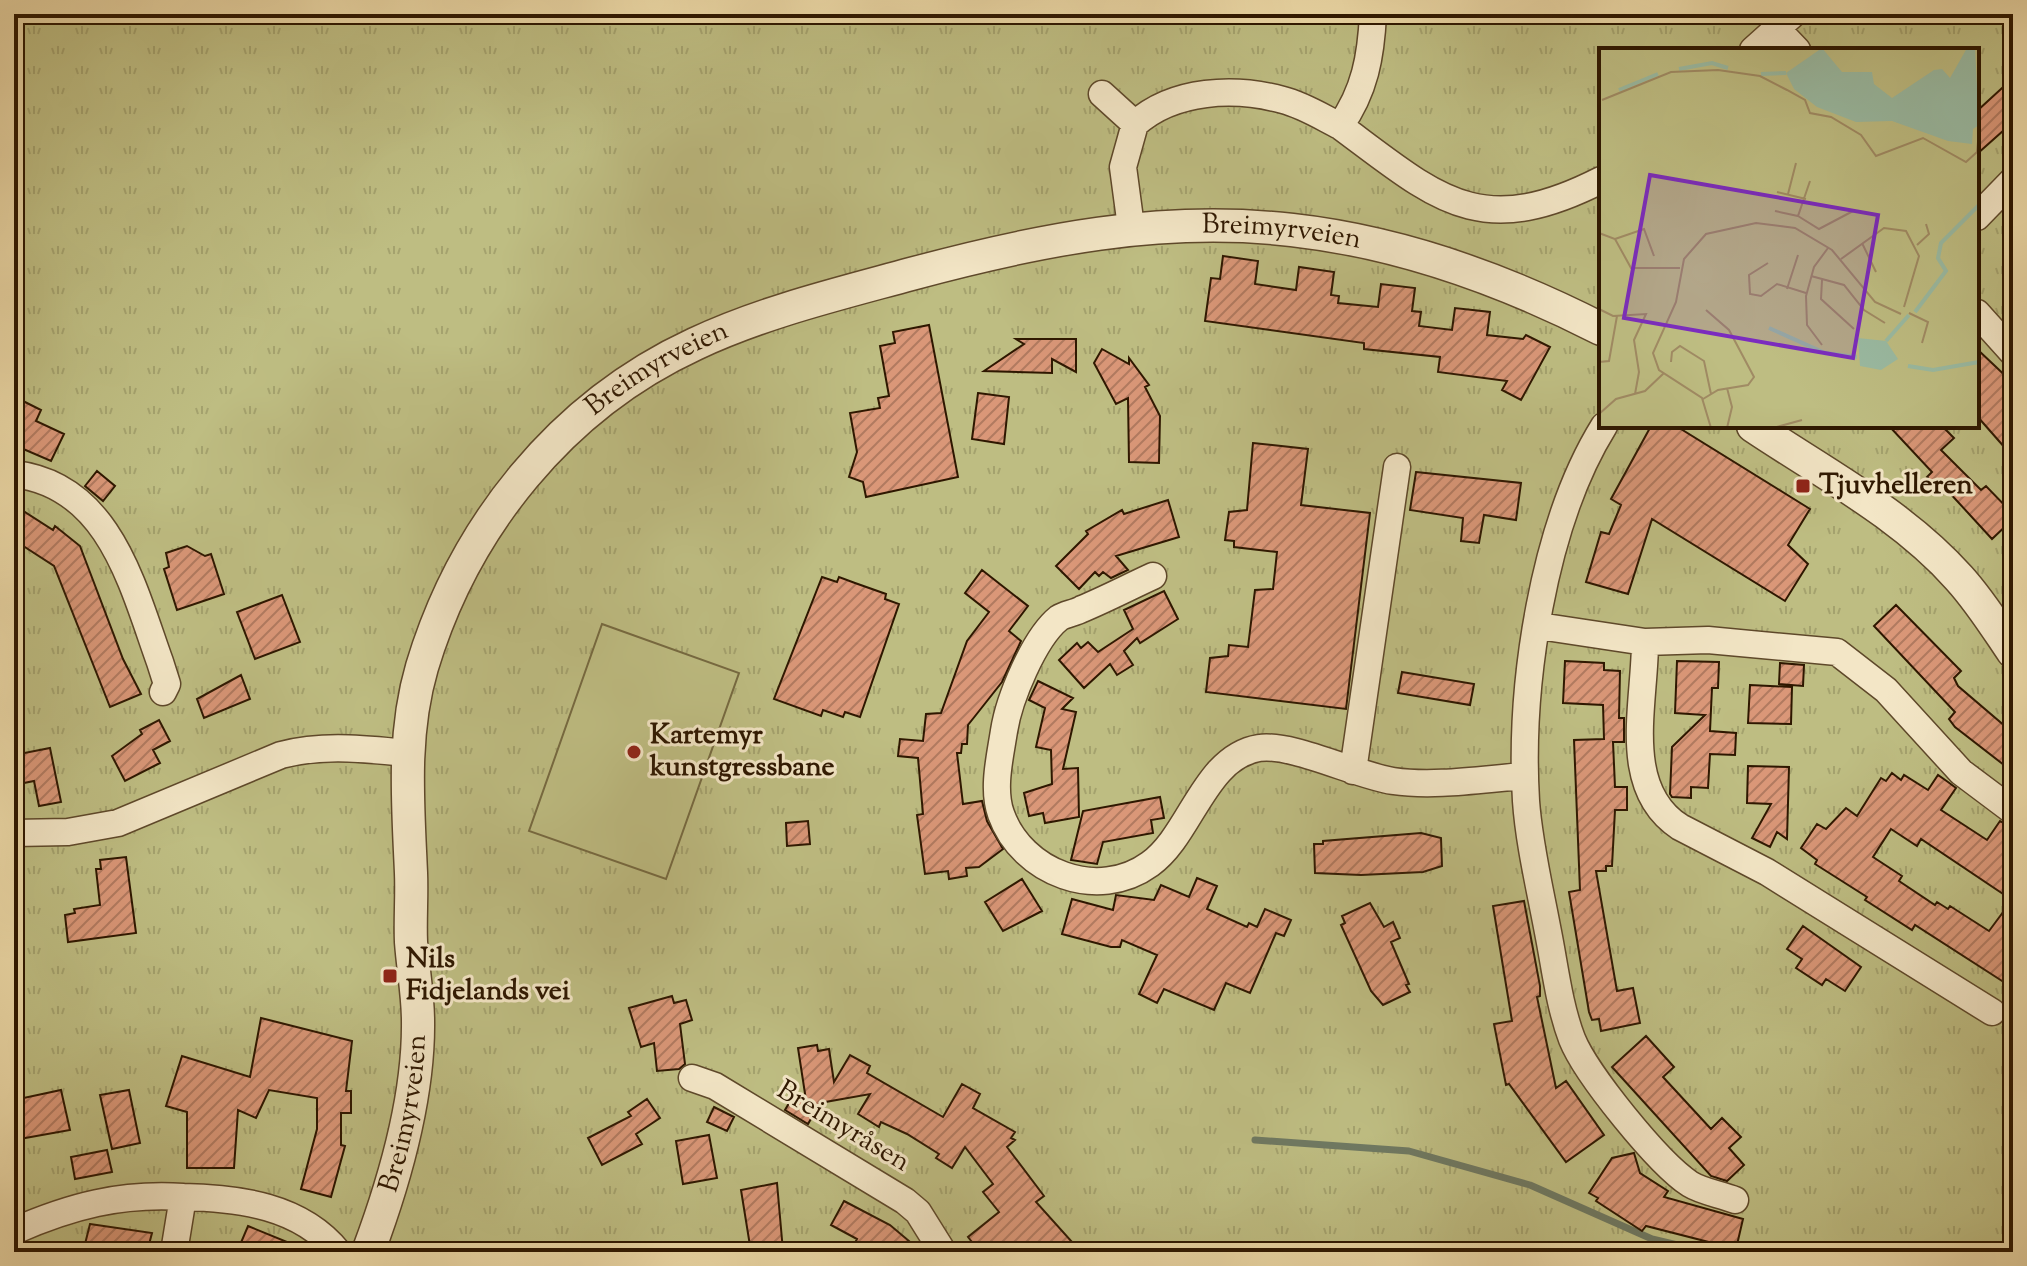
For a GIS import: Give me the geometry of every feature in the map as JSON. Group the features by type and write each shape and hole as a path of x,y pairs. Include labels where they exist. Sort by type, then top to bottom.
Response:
{"street":[{"path":"1340,126 1354,105 1369,68 1373,14"},
{"path":"1755,48 1785,21 1796,48"},
{"path":"1131,227 1123,167 1135,124 1150,112 1177,100 1240,93 1289,101 1340,126 1426,190 1481,209 1537,206 1599,181"},
{"path":"1102,94 1135,124"},
{"path":"1979,215 2013,180"},
{"name":"Breimyrveien","path":"368,1252 402,1138 416,1055 407,753 420,673 434,630 478,540 517,483 571,426 631,378 724,331 811,303 984,254 1131,227 1210,225 1326,234 1455,267 1531,295 1599,328"},
{"path":"1979,315 2013,353"},
{"path":"1603,428 1583,460 1563,510 1544,586 1528,707 1525,776 1538,879 1572,1039 1646,1142 1687,1182 1735,1200"},
{"path":"1766,430 1873,504 1931,550 1978,601 2013,652"},
{"path":"1353,771 1397,467"},
{"path":"14,474 57,484 100,521 163,670 167,684 163,692"},
{"path":"1153,576 1060,618 1021,677 1004,727 997,786 1000,812 1019,845 1046,868 1073,879 1121,878 1139,872 1162,855 1217,774 1243,753 1275,748 1406,783 1525,776"},
{"path":"1539,626 1645,642 1708,640 1837,652 1886,690 1961,772 2013,811"},
{"path":"1645,642 1642,778 1658,811 1680,827 1820,904 1992,1012"},
{"path":"14,833 68,832 118,823 281,755 305,748 359,747 407,753"},
{"name":"Breimyråsen","path":"692,1078 715,1086 905,1201 918,1212 943,1252"},
{"path":"14,1231 62,1210 100,1200 150,1195 223,1198 281,1212 304,1223 338,1252"},
{"path":"174,1252 183,1197"}],"green space":[{"path":"14,14 2013,14 2013,1252 14,1252"},
{"name":"Kartemyr kunstgressbane","path":"602,624 739,673 666,879 529,831"}],"building":[{"path":"2013,78 2013,122 1979,152 1979,109"},
{"path":"1223,256 1258,261 1255,284 1296,290 1299,267 1334,272 1331,295 1339,296 1338,303 1378,307 1381,284 1415,288 1412,311 1421,312 1419,326 1452,330 1455,308 1490,312 1487,335 1523,339 1526,335 1550,347 1521,400 1502,390 1507,381 1438,372 1440,357 1364,349 1364,343 1205,321 1211,278 1220,279"},
{"path":"929,325 958,477 866,497 863,482 849,477 857,452 850,413 880,408 878,398 889,396 880,346 895,343 893,332"},
{"path":"1016,339 1076,339 1076,372 1052,359 1052,373 984,371 1024,344"},
{"path":"1102,349 1129,364 1129,358 1149,385 1145,387 1160,416 1159,463 1129,462 1128,398 1116,404 1094,363"},
{"path":"1979,351 2013,383 2013,457 1979,418"},
{"path":"978,393 1009,397 1004,444 972,439"},
{"path":"19,399 41,410 36,421 64,434 51,461 14,445 14,410"},
{"path":"1650,428 1679,428 1810,509 1788,545 1808,564 1785,601 1652,519 1628,594 1586,582 1601,532 1609,534 1621,505 1611,499"},
{"path":"1891,428 1944,428 1954,438 1941,450 1981,490 1986,486 2013,514 2013,519 1992,539 1947,490 1943,494 1927,477 1932,472"},
{"path":"1253,443 1308,449 1301,505 1370,513 1346,709 1206,692 1210,658 1228,656 1229,645 1248,647 1255,590 1273,589 1277,552 1234,547 1234,541 1225,540 1229,512 1247,510"},
{"path":"97,471 115,486 103,501 85,486"},
{"path":"1416,472 1521,483 1516,520 1484,515 1479,543 1461,541 1463,518 1410,510"},
{"path":"1168,500 1179,537 1116,556 1128,570 1111,578 1103,572 1099,576 1095,572 1079,589 1056,566 1088,534 1086,531 1122,510 1124,514"},
{"path":"14,505 53,530 55,526 80,546 123,659 141,694 110,707 54,566 14,540"},
{"path":"187,546 205,556 211,554 224,594 177,610 164,569 169,567 166,553"},
{"path":"982,570 1028,606 1009,631 1021,641 1002,682 968,725 967,744 962,744 961,753 957,753 963,804 982,801 987,821 1003,849 979,867 966,868 967,876 949,879 948,871 925,874 917,815 923,814 918,758 898,756 900,739 923,741 926,714 941,713 967,641 989,612 965,593"},
{"path":"822,577 837,582 839,577 886,594 885,599 899,604 860,717 845,712 843,717 823,710 821,716 774,699"},
{"path":"1164,591 1178,619 1140,643 1137,638 1124,651 1133,665 1117,675 1110,664 1084,688 1059,660 1077,643 1081,648 1088,642 1098,652 1133,629 1124,610"},
{"path":"282,595 300,642 255,659 237,612"},
{"path":"1896,605 1961,671 1954,678 1958,686 2013,733 2013,772 1955,727 1949,719 1955,712 1874,626"},
{"path":"1565,661 1604,663 1604,670 1620,671 1619,718 1624,718 1624,742 1613,742 1615,787 1627,787 1627,810 1615,810 1612,866 1606,866 1606,871 1596,871 1617,991 1633,988 1640,1023 1601,1031 1599,1019 1592,1020 1589,1012 1569,892 1580,890 1574,740 1604,739 1603,705 1563,703"},
{"path":"1677,661 1719,662 1718,688 1712,688 1710,731 1736,733 1735,755 1710,754 1708,788 1691,787 1691,798 1672,797 1670,794 1672,747 1705,715 1675,713"},
{"path":"1780,663 1804,665 1803,686 1779,684"},
{"path":"1402,672 1474,684 1470,705 1398,693"},
{"path":"241,675 250,699 204,718 197,699"},
{"path":"1038,681 1073,698 1062,709 1076,712 1063,769 1078,768 1079,817 1045,823 1043,813 1029,816 1024,793 1052,784 1051,750 1036,747 1045,708 1029,700"},
{"path":"1750,685 1792,687 1791,724 1748,723"},
{"path":"159,720 170,741 153,750 160,763 125,781 112,756 142,734 140,730"},
{"path":"50,748 61,802 39,806 34,781 14,785 14,755"},
{"path":"1748,766 1789,767 1787,839 1777,832 1770,847 1752,838 1771,804 1747,803"},
{"path":"1892,773 1901,780 1904,775 1928,790 1938,775 1956,788 1941,810 1987,840 2000,821 2013,829 2013,988 1915,925 1912,930 1865,900 1867,897 1815,864 1817,860 1801,848 1817,824 1826,829 1846,808 1857,816 1881,778 1886,781","holes":["1891,829 1917,846 1921,839 2012,900 1989,931 1950,906 1948,909 1937,902 1935,905 1899,881 1902,876 1873,857"]},
{"path":"1160,797 1164,818 1151,820 1153,833 1103,842 1097,864 1071,860 1083,811"},
{"path":"808,821 810,844 787,846 786,823"},
{"path":"1421,833 1441,838 1442,866 1423,872 1361,875 1315,873 1314,844"},
{"path":"126,857 136,933 68,942 65,915 75,913 74,909 100,905 96,869 101,869 100,860"},
{"path":"1197,878 1217,886 1207,909 1247,927 1249,923 1257,927 1265,909 1291,920 1284,936 1276,933 1250,993 1226,983 1214,1010 1164,989 1157,1003 1139,994 1157,955 1122,940 1120,947 1111,947 1062,934 1072,899 1113,910 1116,895 1154,900 1161,885 1189,897"},
{"path":"1022,879 1042,911 1003,931 985,902"},
{"path":"1524,901 1540,986 1540,996 1537,997 1556,1088 1566,1081 1604,1135 1566,1162 1509,1084 1506,1085 1494,1024 1512,1021 1493,906"},
{"path":"1370,903 1384,927 1393,922 1400,938 1391,942 1409,984 1406,985 1410,992 1383,1005 1371,991 1341,925 1345,923 1342,916"},
{"path":"1803,926 1861,967 1845,991 1826,979 1822,985 1796,968 1802,959 1787,949"},
{"path":"672,996 674,1003 686,1000 692,1020 680,1024 685,1064 679,1069 657,1071 654,1043 641,1047 629,1008"},
{"path":"261,1018 352,1041 346,1091 351,1091 351,1113 341,1113 341,1145 345,1146 331,1197 301,1189 317,1129 317,1098 269,1090 256,1118 238,1110 234,1168 187,1168 187,1112 166,1106 182,1056 250,1077"},
{"path":"1646,1036 1674,1067 1663,1077 1711,1129 1722,1118 1741,1137 1729,1148 1744,1165 1727,1181 1711,1176 1612,1067"},
{"path":"817,1045 818,1051 829,1049 834,1082 850,1055 870,1066 867,1073 943,1117 962,1084 980,1094 973,1108 1015,1132 1011,1138 1015,1140 1007,1147 1044,1196 1036,1202 1081,1252 980,1252 968,1237 999,1212 983,1192 993,1184 965,1147 952,1168 936,1158 939,1154 907,1134 881,1122 879,1127 858,1114 870,1094 820,1103 808,1124 785,1110 795,1093 806,1100 798,1048"},
{"path":"61,1090 70,1130 14,1140 14,1100"},
{"path":"129,1090 140,1143 112,1149 100,1095"},
{"path":"647,1099 660,1118 636,1134 642,1144 602,1165 588,1138 631,1116 628,1112"},
{"path":"714,1107 734,1117 727,1131 707,1122"},
{"path":"709,1135 717,1178 683,1184 676,1141"},
{"path":"107,1150 112,1172 75,1179 71,1157"},
{"path":"1634,1153 1640,1173 1668,1191 1664,1197 1743,1219 1736,1249 1646,1226 1642,1231 1596,1201 1598,1198 1589,1193 1612,1158"},
{"path":"777,1183 783,1251 751,1252 741,1190"},
{"path":"844,1201 890,1225 922,1252 869,1252 854,1245 857,1239 831,1225"},
{"path":"90,1224 152,1233 147,1252 103,1252 104,1249 85,1244"},
{"path":"248,1226 309,1251 309,1252 237,1252"}],"waterway":[{"path":"1255,1140 1409,1151 1530,1185 1652,1239 1707,1252"}],"place":[{"name":"Tjuvhelleren","path":"1803,486"},
{"name":"Kartemyr kunstgressbane","path":"634,752"},
{"name":"Nils Fidjelands vei","path":"390,976"}]}
